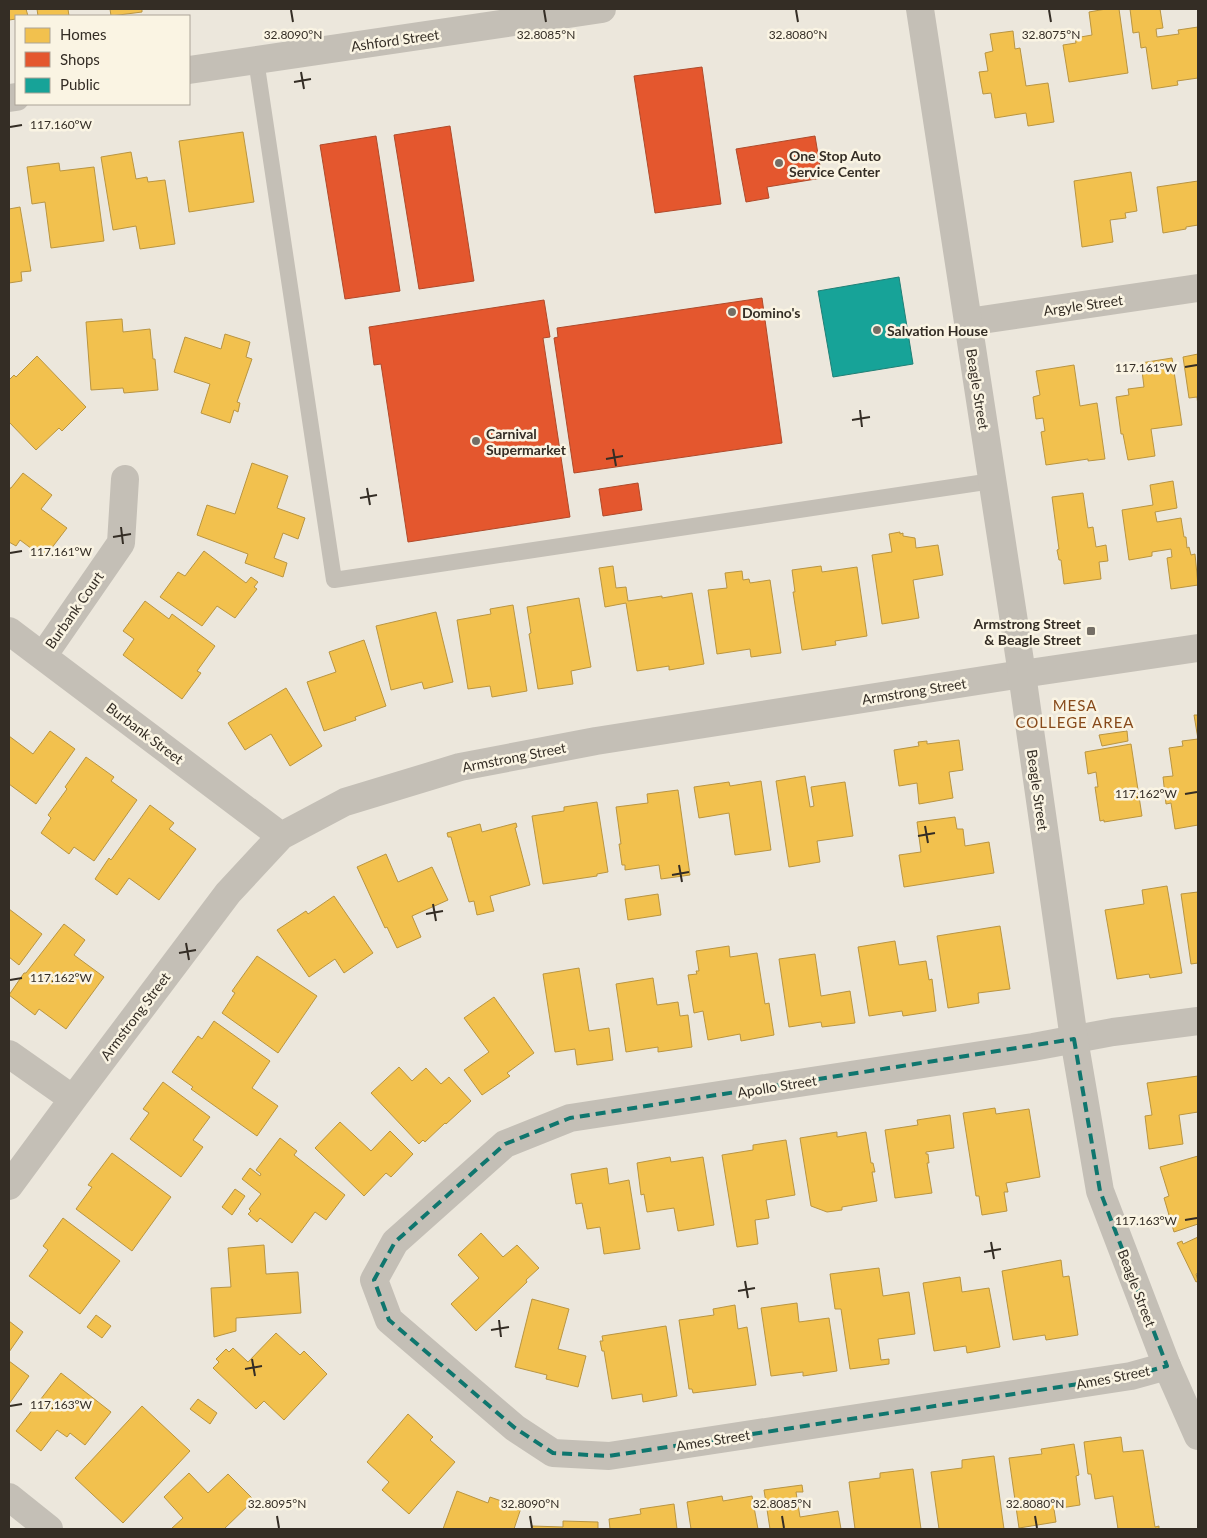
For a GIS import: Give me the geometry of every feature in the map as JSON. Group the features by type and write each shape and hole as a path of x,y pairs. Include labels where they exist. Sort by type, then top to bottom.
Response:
{"street":[{"name":"Ashford Street","path":"190,70 537,14 602,9"},
{"name":"Beagle Street","path":"920,9 1022,674 1074,1039 1100,1191 1166,1366 1198,1436"},
{"name":"Argyle Street","path":"968,322 1198,288"},
{"name":"Burbank Court","path":"43,656 121,543 125,479"},
{"name":"Burbank Street","path":"9,631 281,836"},
{"name":"Armstrong Street","path":"9,1186 228,894 281,836 345,802 460,767 596,741 1198,648"},
{"name":"Apollo Street","path":"395,1242 505,1144 570,1118 1198,1021"},
{"path":"9,1054 73,1099"},
{"name":"Ames Street","path":"395,1242 374,1280 389,1320 515,1428 552,1453 609,1456 1131,1376 1166,1366"},
{"path":"9,1497 48,1529"}],"lane":[{"path":"256,60 334,580 992,481"}],"highlighted area":[{"path":"1074,1039 1100,1191 1167,1366 1131,1376 609,1456 553,1453 515,1428 389,1320 374,1280 395,1242 505,1144 570,1118"}],"building: Homes":[{"path":"9,9 26,9 28,15 15,15 15,19 9,20"},
{"path":"37,9 68,9 69,15 38,15"},
{"path":"110,9 142,9 142,12 111,15"},
{"path":"1119,9 1128,73 1069,82 1063,45 1076,43 1075,38 1092,35 1089,12"},
{"path":"1130,9 1160,9 1163,28 1156,29 1157,37 1179,34 1178,30 1198,27 1198,78 1177,81 1178,85 1152,89 1146,47 1141,48 1139,32 1133,33"},
{"path":"1013,31 1015,49 1020,48 1026,86 1048,83 1054,122 1028,126 1026,113 995,118 991,93 983,94 979,72 988,71 985,53 993,51 990,34"},
{"path":"243,132 254,202 189,212 179,141"},
{"path":"131,152 136,179 147,177 148,182 165,180 175,244 140,249 136,226 113,230 101,157"},
{"path":"59,163 60,171 94,167 104,241 51,248 45,202 32,204 27,167"},
{"path":"1131,172 1137,211 1125,213 1126,218 1110,220 1113,242 1082,247 1074,181"},
{"path":"1198,181 1198,225 1163,233 1157,187"},
{"path":"20,207 31,271 21,272 22,281 9,283 9,209"},
{"path":"122,319 123,332 150,329 158,390 124,393 123,388 91,390 86,322"},
{"path":"225,334 250,342 246,357 252,359 237,402 240,403 238,412 234,410 230,423 201,413 210,384 174,372 185,337 221,349"},
{"path":"1198,354 1198,406 1197,397 1189,398 1183,357"},
{"path":"37,356 86,407 62,431 59,428 36,450 9,422 9,380 14,375 16,377"},
{"path":"1172,358 1182,425 1151,429 1155,456 1128,460 1123,434 1121,434 1116,397 1129,395 1128,389 1144,387 1141,363"},
{"path":"1074,365 1080,406 1097,403 1105,459 1088,461 1088,459 1046,465 1041,432 1045,431 1043,418 1036,419 1033,397 1040,395 1036,371"},
{"path":"252,463 288,476 277,508 305,518 298,539 283,533 274,558 287,563 283,577 245,563 248,554 197,535 207,505 235,514"},
{"path":"23,473 52,495 41,509 67,528 44,558 20,540 16,546 9,542 9,490"},
{"path":"1173,481 1177,508 1155,512 1157,522 1181,518 1187,548 1189,547 1191,555 1195,554 1198,585 1171,589 1167,558 1172,557 1171,549 1152,552 1152,556 1129,560 1122,510 1153,505 1150,485"},
{"path":"1083,493 1088,528 1093,527 1096,547 1106,545 1108,561 1099,562 1101,579 1064,584 1061,560 1059,560 1057,550 1059,549 1052,497"},
{"path":"900,532 900,534 903,533 903,536 915,538 916,548 938,545 943,575 913,580 919,618 882,624 872,555 892,552 889,534"},
{"path":"204,551 246,583 251,577 258,582 254,587 257,589 235,618 217,606 202,626 160,597 178,572 185,576"},
{"path":"613,566 616,588 626,587 628,601 692,593 704,664 669,670 669,666 637,671 626,603 605,607 599,568"},
{"path":"821,566 822,572 857,567 867,636 835,641 836,645 802,650 793,592 795,592 792,570"},
{"path":"742,571 743,580 749,579 750,583 770,580 781,653 751,657 750,649 717,654 708,590 727,588 725,573"},
{"path":"579,598 591,667 571,671 573,684 538,689 529,634 531,633 527,607"},
{"path":"145,601 169,619 172,614 215,646 197,671 201,673 182,699 123,655 134,639 123,631"},
{"path":"513,605 527,691 492,697 490,686 468,689 457,620 491,614 490,609"},
{"path":"436,612 453,682 424,689 422,682 391,690 376,626"},
{"path":"364,640 386,706 355,717 356,720 324,731 307,682 336,672 329,652"},
{"path":"286,688 322,746 290,766 271,734 245,750 228,723"},
{"path":"1194,715 1198,715 1198,739"},
{"path":"50,731 75,749 36,804 9,784 9,736 33,754"},
{"path":"1127,731 1128,741 1102,746 1099,735"},
{"path":"1198,739 1198,825 1175,829 1171,803 1166,804 1163,777 1173,776 1169,748 1183,746 1182,741"},
{"path":"959,740 963,770 949,772 953,798 919,804 917,783 899,786 894,750 919,746 918,742 927,741 927,744"},
{"path":"1131,744 1142,816 1100,821 1095,787 1098,787 1096,772 1088,774 1085,752"},
{"path":"86,757 114,777 111,781 137,800 94,861 74,847 69,854 41,833 51,818 48,815 67,789 65,787"},
{"path":"805,776 810,807 814,806 811,787 845,782 853,836 817,841 820,862 789,867 776,781"},
{"path":"761,781 771,850 735,855 729,813 699,818 694,787 729,782 730,786"},
{"path":"678,790 690,875 661,879 659,865 625,870 625,865 622,865 619,844 621,844 616,807 648,803 647,794"},
{"path":"597,802 608,872 597,874 597,876 543,884 532,816 564,811 564,807"},
{"path":"150,805 174,823 169,829 196,849 159,900 129,878 117,895 95,879 109,858 111,860"},
{"path":"955,817 957,829 963,829 965,846 989,842 994,873 904,887 899,855 921,852 917,822"},
{"path":"516,823 517,827 515,828 530,885 490,896 494,911 477,915 474,901 469,902 451,837 448,837 447,833 480,824 482,832"},
{"path":"386,854 398,882 432,867 448,900 412,916 421,937 397,948 387,927 385,928 357,867"},
{"path":"1167,886 1182,973 1150,978 1149,974 1117,979 1105,910 1144,904 1142,890"},
{"path":"1198,892 1198,963 1191,964 1181,894"},
{"path":"658,894 661,915 628,920 625,899"},
{"path":"334,896 373,953 344,973 335,959 309,977 277,930 306,911 308,914"},
{"path":"9,909 42,934 19,965 9,957"},
{"path":"64,924 85,940 74,955 104,977 66,1029 39,1009 35,1015 9,995 24,973 26,973"},
{"path":"1000,926 1010,989 978,993 979,1003 948,1008 937,936"},
{"path":"895,941 899,965 926,961 929,980 932,979 936,1011 903,1016 902,1011 869,1016 858,947"},
{"path":"729,946 730,957 757,953 765,1004 769,1003 774,1035 741,1041 740,1034 708,1040 703,1011 694,1013 688,975 697,974 696,971 699,971 696,951"},
{"path":"815,954 821,996 850,991 855,1023 822,1027 821,1022 789,1027 779,959"},
{"path":"257,956 317,996 278,1053 222,1013 235,993 232,991"},
{"path":"579,968 589,1031 609,1028 613,1060 577,1065 575,1049 555,1052 543,974"},
{"path":"653,978 657,1005 678,1002 680,1016 688,1015 692,1047 658,1052 658,1047 626,1052 616,984"},
{"path":"494,997 534,1053 507,1073 510,1076 482,1095 464,1070 489,1052 464,1018"},
{"path":"214,1021 270,1061 252,1088 278,1106 257,1136 191,1089 193,1087 172,1072 198,1036 202,1039"},
{"path":"399,1067 412,1081 426,1068 441,1084 449,1077 471,1101 425,1142 423,1140 419,1144 371,1093"},
{"path":"1198,1076 1198,1112 1179,1115 1183,1144 1149,1149 1145,1116 1152,1115 1147,1083"},
{"path":"163,1082 210,1117 193,1140 203,1147 181,1177 130,1139 149,1113 143,1109"},
{"path":"995,1108 996,1114 1029,1109 1040,1177 1006,1183 1008,1192 1004,1192 1007,1211 982,1215 979,1196 976,1196 963,1113"},
{"path":"950,1115 954,1148 926,1152 928,1154 929,1163 927,1163 932,1193 895,1198 885,1130 918,1125 917,1120"},
{"path":"340,1122 371,1151 390,1131 413,1154 391,1177 386,1173 364,1196 315,1148"},
{"path":"837,1132 837,1137 866,1132 871,1163 873,1163 875,1172 872,1172 877,1201 842,1207 842,1210 827,1212 811,1206 800,1138"},
{"path":"280,1138 297,1151 294,1155 345,1195 326,1220 315,1212 292,1243 260,1218 257,1222 248,1214 251,1211 249,1209 261,1194 242,1179 250,1168 260,1176 261,1174 256,1170"},
{"path":"786,1140 795,1195 766,1200 769,1218 755,1220 758,1244 737,1247 722,1155 753,1150 753,1145"},
{"path":"112,1153 171,1197 132,1251 76,1209 92,1187 88,1185"},
{"path":"1198,1156 1198,1224 1174,1232 1164,1198 1169,1196 1160,1167"},
{"path":"670,1157 671,1162 703,1157 714,1225 678,1231 674,1208 647,1212 644,1194 641,1195 637,1163"},
{"path":"607,1168 609,1184 629,1180 640,1249 604,1254 600,1227 587,1229 582,1203 576,1204 571,1174"},
{"path":"235,1189 245,1196 232,1215 222,1207"},
{"path":"63,1218 120,1261 80,1314 29,1276 48,1250 43,1246"},
{"path":"481,1233 503,1257 517,1245 539,1268 476,1331 451,1304 479,1278 458,1255"},
{"path":"1198,1237 1198,1273 1196,1274 1198,1281 1196,1282 1177,1243 1182,1241 1183,1244"},
{"path":"264,1245 266,1274 298,1272 301,1313 236,1318 236,1331 214,1337 211,1288 231,1287 228,1248"},
{"path":"1061,1260 1063,1277 1069,1276 1078,1335 1046,1340 1045,1335 1013,1340 1002,1271"},
{"path":"879,1268 883,1296 909,1292 915,1334 878,1339 881,1360 889,1359 889,1364 850,1369 841,1309 835,1309 830,1274"},
{"path":"960,1277 962,1292 989,1288 1000,1347 967,1353 966,1346 934,1351 923,1283"},
{"path":"532,1299 569,1309 558,1349 586,1356 578,1387 546,1379 547,1375 515,1367"},
{"path":"797,1303 799,1322 829,1318 837,1371 803,1376 803,1372 771,1376 761,1308"},
{"path":"735,1305 738,1329 747,1327 756,1385 693,1393 692,1389 689,1389 679,1320 714,1315 713,1309"},
{"path":"96,1315 111,1326 102,1338 87,1327"},
{"path":"9,1321 23,1332 9,1352"},
{"path":"666,1326 677,1396 643,1402 642,1394 612,1399 604,1351 602,1351 600,1341 603,1341 602,1336"},
{"path":"276,1333 300,1355 304,1351 327,1374 284,1420 264,1401 256,1409 213,1368 219,1362 216,1359 226,1349 229,1352 233,1348 248,1362"},
{"path":"9,1361 29,1376 9,1404"},
{"path":"61,1373 111,1412 85,1445 70,1433 67,1437 57,1430 41,1451 16,1431"},
{"path":"198,1399 217,1413 210,1424 190,1409"},
{"path":"142,1406 190,1451 123,1523 75,1478"},
{"path":"408,1414 433,1437 430,1440 455,1462 409,1514 382,1490 389,1482 367,1462"},
{"path":"1121,1437 1123,1452 1143,1450 1155,1527 1159,1526 1159,1529 1118,1529 1113,1496 1095,1499 1091,1474 1088,1474 1084,1442"},
{"path":"1074,1444 1079,1475 1076,1476 1080,1505 1054,1509 1056,1522 1019,1528 1009,1458 1042,1454 1041,1449"},
{"path":"994,1456 1004,1529 939,1529 931,1472 962,1468 962,1460"},
{"path":"913,1469 921,1529 855,1529 849,1482 880,1478 880,1473"},
{"path":"189,1473 208,1493 228,1474 254,1500 224,1529 171,1529 183,1518 164,1497"},
{"path":"802,1485 803,1492 796,1492 800,1517 838,1511 841,1529 770,1529 764,1490"},
{"path":"457,1491 488,1503 490,1497 521,1508 514,1529 443,1529"},
{"path":"722,1496 723,1501 752,1496 758,1529 691,1529 687,1502"},
{"path":"674,1504 677,1529 610,1529 609,1519 641,1514 640,1509"},
{"path":"563,1521 598,1522 598,1529 532,1529 532,1526 563,1527"}],"building: Shops":[{"path":"702,67 721,204 655,213 634,76"},
{"path":"450,126 474,281 419,289 394,135"},
{"path":"376,136 400,291 345,299 320,145"},
{"name":"One Stop Auto Service Center","path":"815,136 822,178 767,187 769,198 746,202 736,149"},
{"path":"762,298 782,443 574,473 554,338 558,337 557,328"},
{"name":"Carnival Supermarket","path":"544,300 550,337 543,338 570,517 408,542 381,364 374,365 369,327"},
{"path":"638,483 642,510 603,516 599,489"}],"building: Public":[{"path":"899,277 913,364 833,377 818,291"}],"place":[{"name":"One Stop Auto Service Center","path":"779,163"},
{"name":"Domino's","path":"732,312"},
{"name":"Salvation House","path":"877,330"},
{"name":"Carnival Supermarket","path":"476,441"},
{"name":"Armstrong Street & Beagle Street","path":"1091,631"}],"district":[{"name":"MESA COLLEGE AREA","path":"1075,714"}]}
